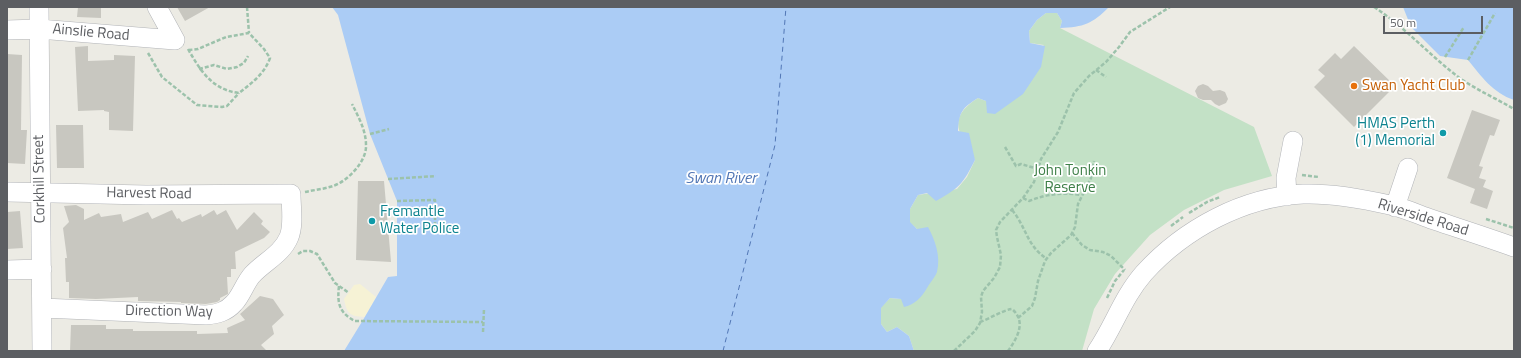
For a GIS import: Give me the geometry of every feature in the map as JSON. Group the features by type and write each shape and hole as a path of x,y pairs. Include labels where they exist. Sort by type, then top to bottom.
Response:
{"street":[{"name":"Corkhill Street","path":"39,7 42,351"},
{"path":"157,7 182,45"},
{"name":"Ainslie Road","path":"7,30 39,29 141,37 182,45"},
{"path":"1287,187 1293,140"},
{"path":"1395,206 1408,168"},
{"name":"Riverside Road","path":"1102,348 1124,300 1143,274 1179,241 1226,213 1287,187 1304,194 1347,198 1395,206 1514,247"},
{"name":"Harvest Road","path":"7,192 146,195 291,194"},
{"name":"Direction Way","path":"42,308 206,315 221,313 234,303 242,288 253,274 270,261 285,244 289,236 291,225 291,194"},
{"path":"7,270 42,269"}],"path":[{"path":"141,37 149,56 162,77 198,105 227,106 267,67 270,58 249,33 246,7"},
{"path":"954,351 970,338 980,323 982,312 981,297 983,291 994,278 1000,267 1001,255 996,237 996,230 1000,222 1023,198 1034,182 1041,159 1058,132 1074,93 1089,76 1111,57 1130,32 1170,7"},
{"path":"1374,7 1387,16 1436,60 1462,80 1514,109"},
{"path":"1468,60 1495,13"},
{"path":"1445,57 1464,27"},
{"path":"182,45 198,49 226,37 249,33"},
{"path":"182,45 212,83 239,93"},
{"path":"200,69 214,65 227,69 237,67 244,63 248,56"},
{"path":"1096,70 1106,78"},
{"path":"291,194 333,186 351,174 363,160 366,145 362,127 352,104"},
{"path":"370,134 389,129"},
{"path":"1005,147 1016,166 1021,164 1038,170"},
{"path":"1018,318 1032,306 1038,281 1047,259 1051,253 1072,233 1075,227 1078,204 1081,195 1091,178 1094,161"},
{"path":"1287,187 1300,174 1321,177"},
{"path":"388,179 436,176"},
{"path":"1023,198 1029,201 1045,195 1059,193 1081,195"},
{"path":"1168,228 1207,202 1221,197"},
{"path":"396,201 435,200 435,232"},
{"path":"1012,210 1019,219 1032,247 1047,259"},
{"path":"1486,219 1514,228"},
{"path":"1072,233 1082,245 1090,250 1103,252 1111,256 1125,270"},
{"path":"285,244 293,257 303,251 310,251 317,254 335,283 349,292"},
{"path":"1106,300 1115,281 1130,264"},
{"path":"339,286 338,297 341,310 347,317 355,321 483,322"},
{"path":"980,323 1012,309 1017,314 1019,328 1016,340 1008,351"},
{"path":"483,332 484,310"}],"green space":[{"name":"John Tonkin Reserve","path":"1046,13 1057,13 1062,21 1060,28 1254,127 1272,176 1224,190 1184,210 1150,235 1115,274 1094,309 1082,351 914,351 909,336 897,327 887,332 881,324 881,307 890,298 901,299 917,229 909,222 910,209 918,195 957,189 967,177 975,160 964,142 958,127 962,113 978,98 986,101 1044,45 1030,43 1029,31 1037,20"}],"sand":[{"path":"360,284 376,297 365,317 352,315 346,308 344,299 354,285"}],"water":[{"name":"Swan River","path":"332,7 1109,7 1087,24 1068,28 1060,28 1062,21 1057,13 1046,13 1037,20 1029,31 1030,43 1045,46 1041,67 1023,94 995,114 987,113 986,101 978,98 962,111 959,119 958,131 969,133 975,160 971,168 960,185 955,189 936,201 927,193 918,195 910,209 910,222 917,229 928,227 933,237 938,254 937,272 923,294 908,306 904,307 901,299 890,298 881,308 881,324 887,332 897,327 909,336 914,351 344,351 388,277 397,276 397,201 370,134 338,15"},
{"path":"1403,7 1514,7 1514,100 1500,93 1494,88 1483,78 1468,60 1440,56 1411,27"}],"building":[{"path":"78,7 101,7 101,18 77,17"},
{"path":"177,7 210,7 185,21"},
{"path":"88,46 88,61 114,60 114,55 135,56 133,131 109,130 109,112 104,110 78,111 75,47"},
{"name":"Swan Yacht Club","path":"1354,46 1395,86 1354,127 1314,87 1325,76 1318,70 1335,53 1341,59"},
{"path":"7,54 22,55 21,130 27,130 25,164 7,163"},
{"path":"1203,84 1208,86 1213,91 1220,90 1225,92 1228,99 1226,103 1219,106 1211,100 1203,100 1198,98 1195,91 1198,86"},
{"path":"1472,110 1500,120 1494,136 1490,135 1479,166 1483,167 1479,178 1486,180 1483,187 1493,191 1487,209 1470,203 1475,189 1447,178"},
{"path":"56,125 83,125 84,168 57,168"},
{"name":"Fremantle Water Police","path":"358,181 384,181 391,262 356,260"},
{"path":"76,205 84,209 84,220 99,213 101,217 121,214 123,222 148,212 152,219 172,210 177,219 179,218 182,222 201,214 202,217 214,210 217,215 226,210 237,230 254,212 263,221 261,224 270,232 264,238 235,252 236,269 231,269 231,277 227,277 228,294 220,298 217,302 206,304 138,301 138,297 96,299 69,298 69,282 66,282 65,258 67,258 63,228 69,222 64,206"},
{"path":"20,211 23,248 7,249 7,212"},
{"path":"260,296 273,299 284,315 272,326 274,334 261,345 267,351 70,351 71,325 106,325 106,329 133,329 133,331 197,331 197,334 228,333 227,328 245,320 240,314"}],"ferry route":[{"path":"723,351 775,145 786,7"}],"place":[{"name":"Swan Yacht Club","path":"1354,86"},
{"name":"HMAS Perth (1) Memorial","path":"1443,133"},
{"name":"Fremantle Water Police","path":"372,221"}]}
